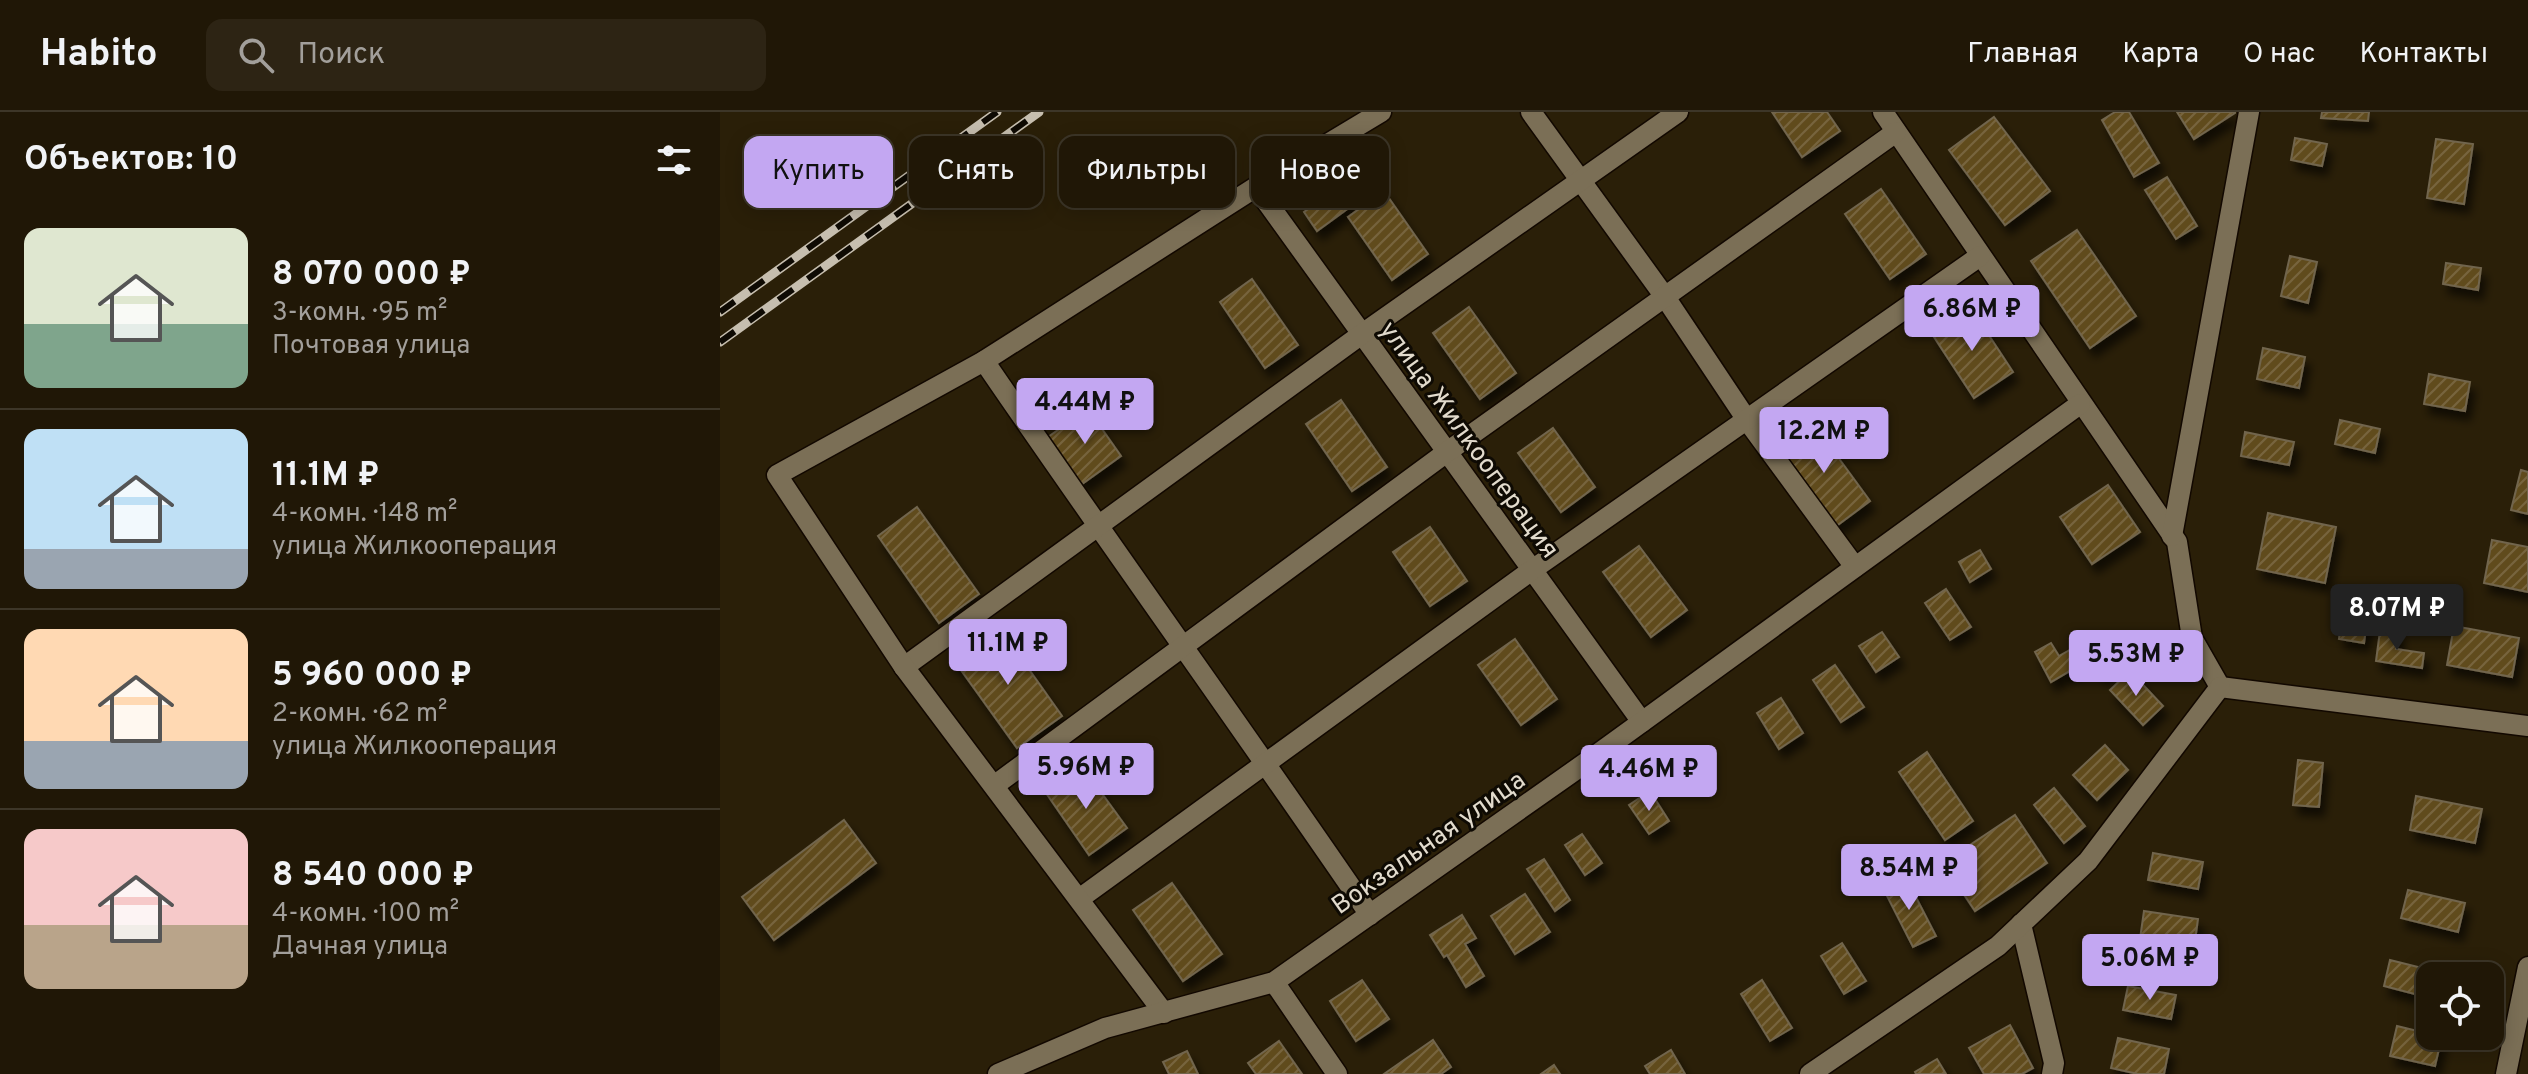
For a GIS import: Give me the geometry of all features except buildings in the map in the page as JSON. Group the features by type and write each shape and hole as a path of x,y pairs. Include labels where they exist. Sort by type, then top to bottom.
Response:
{"street":[{"path":"1341,136 1381,112"},
{"path":"1531,112 1665,297 1747,420 1855,567"},
{"path":"904,667 1362,334 1678,112"},
{"path":"1883,112 2177,542 2192,638 2220,687"},
{"path":"2172,536 2249,112"},
{"path":"995,785 1447,452 1896,132"},
{"path":"1164,1013 904,667 777,475 984,361 1251,190"},
{"name":"улица Жилкооперация","path":"1271,208 1642,722"},
{"path":"1079,899 1532,570 1980,256"},
{"path":"984,361 1370,915"},
{"name":"Вокзальная улица","path":"998,1074 1105,1028 1274,982 1642,722 2080,404"},
{"path":"2220,687 2528,726"},
{"path":"1810,1074 1998,946 2088,861 2220,687"},
{"path":"2021,924 2054,1063 2052,1074"},
{"path":"2506,1074 2528,967"},
{"path":"1274,982 1337,1074"}],"railway":[{"path":"720,312 997,112"},
{"path":"720,342 1039,112"}]}
